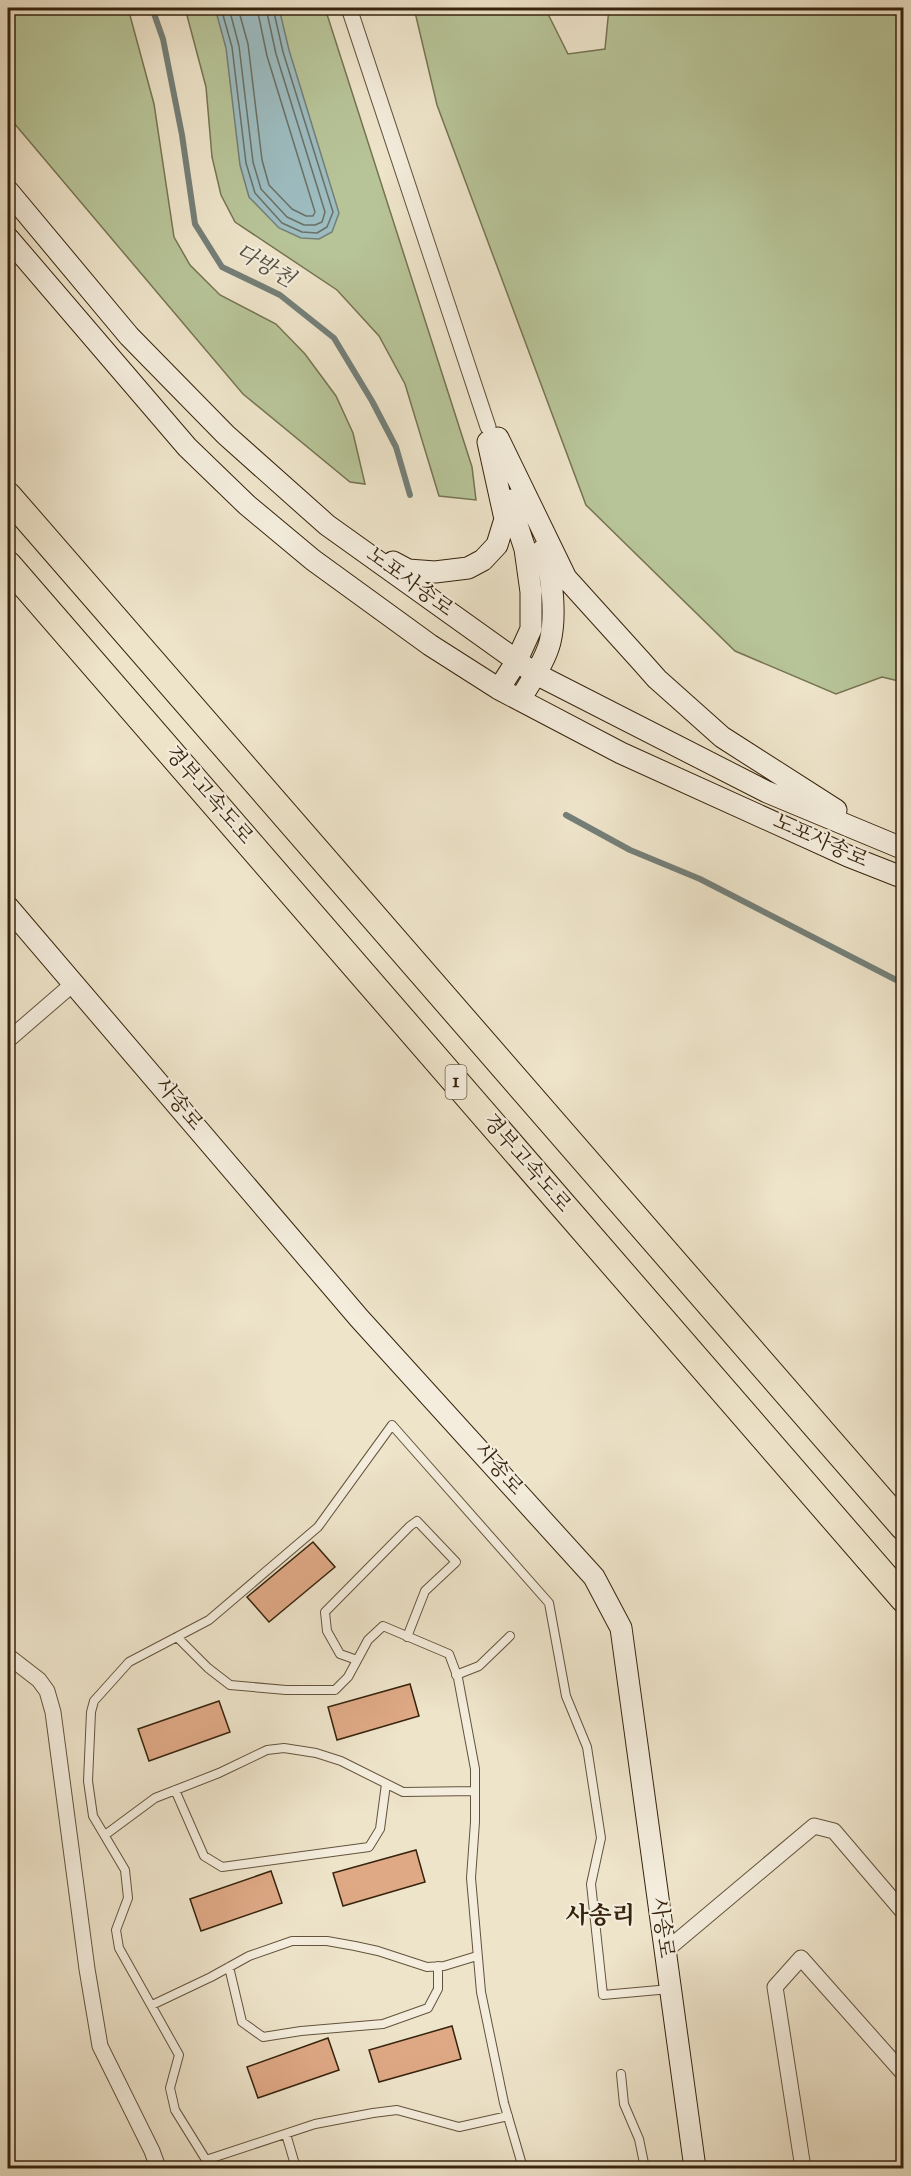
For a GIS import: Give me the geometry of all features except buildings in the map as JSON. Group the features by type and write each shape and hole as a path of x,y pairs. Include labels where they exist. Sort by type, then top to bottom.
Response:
{"highway":[{"name":"1","path":"8,496 903,1527"},
{"name":"경부고속도로","path":"8,565 903,1599"}],"main road":[{"name":"노포사송로","path":"8,191 137,344 226,435 327,525 534,673 767,792 894,845"},
{"name":"노포사송로","path":"8,238 188,447 247,505 313,560 430,645 499,689 621,753 848,856 903,878"},
{"path":"342,536 408,570 435,572 468,568 483,560 496,545 505,519 491,436"},
{"path":"491,436 525,549 531,592 531,629 516,662 499,689"},
{"path":"491,436 546,558 553,601 550,641 520,700"},
{"path":"491,436 566,578 657,679 722,737 894,845"},
{"name":"사송로","path":"8,907 360,1318 594,1577 621,1628 695,2169"}],"street":[{"path":"349,8 491,436"},
{"path":"8,1040 74,983"},
{"path":"8,1656 39,1680 47,1691 52,1712 87,1969 100,2046 152,2151 156,2162 155,2169"},
{"path":"664,1952 814,1826 834,1831 903,1913"},
{"path":"803,2169 775,1987 801,1958 903,2074"}],"lane":[{"path":"211,2169 175,2110 170,2088 179,2055 119,1948 116,1930 128,1898 125,1870 93,1816 88,1781 94,1701 129,1662 209,1620 318,1527 392,1425 549,1603 566,1696 587,1747 601,1838 591,1884 603,1995 670,1989"},
{"path":"357,1660 340,1654 327,1631 325,1612 417,1521 456,1562 425,1591 407,1637"},
{"path":"177,1638 208,1668 230,1685 286,1690 335,1690 348,1677 369,1640 383,1626 449,1654 456,1675 475,1769 471,1878 481,1992 508,2116 523,2169"},
{"path":"456,1675 479,1666 510,1636"},
{"path":"105,1835 155,1798 219,1773 267,1750 284,1748 316,1753 341,1761 403,1792 475,1791"},
{"path":"175,1790 204,1856 222,1867 369,1847 380,1829 387,1784"},
{"path":"152,2005 249,1956 292,1941 327,1941 378,1951 427,1967 477,1956"},
{"path":"229,1967 242,2022 263,2037 301,2031 383,2024 428,2008 438,1989 438,1966"},
{"path":"621,2074 624,2104 639,2139 645,2169"},
{"path":"206,2160 315,2124 397,2110 459,2127 508,2116"},
{"path":"286,2134 296,2169"}],"green space":[{"path":"8,8 128,8 154,104 174,237 190,265 220,295 276,324 305,354 336,396 353,433 365,484 350,482 243,394 8,116"},
{"path":"185,8 325,8 472,467 476,500 439,496 405,384 379,336 337,290 235,222 221,195 212,157 206,87"},
{"path":"414,8 545,8 568,54 605,49 609,8 903,8 903,682 882,677 836,694 735,651 586,505 437,105"}],"water":[{"path":"215,8 279,8 289,50 339,213 332,232 319,239 301,238 279,228 249,197 240,165 226,48"}],"waterway":[{"name":"다방천","path":"152,8 163,39 182,135 195,224 222,267 280,295 334,338 372,401 396,447 410,495"},
{"path":"566,815 630,850 700,879 904,984"}],"district":[{"name":"사송리","path":"600,1917"}]}
